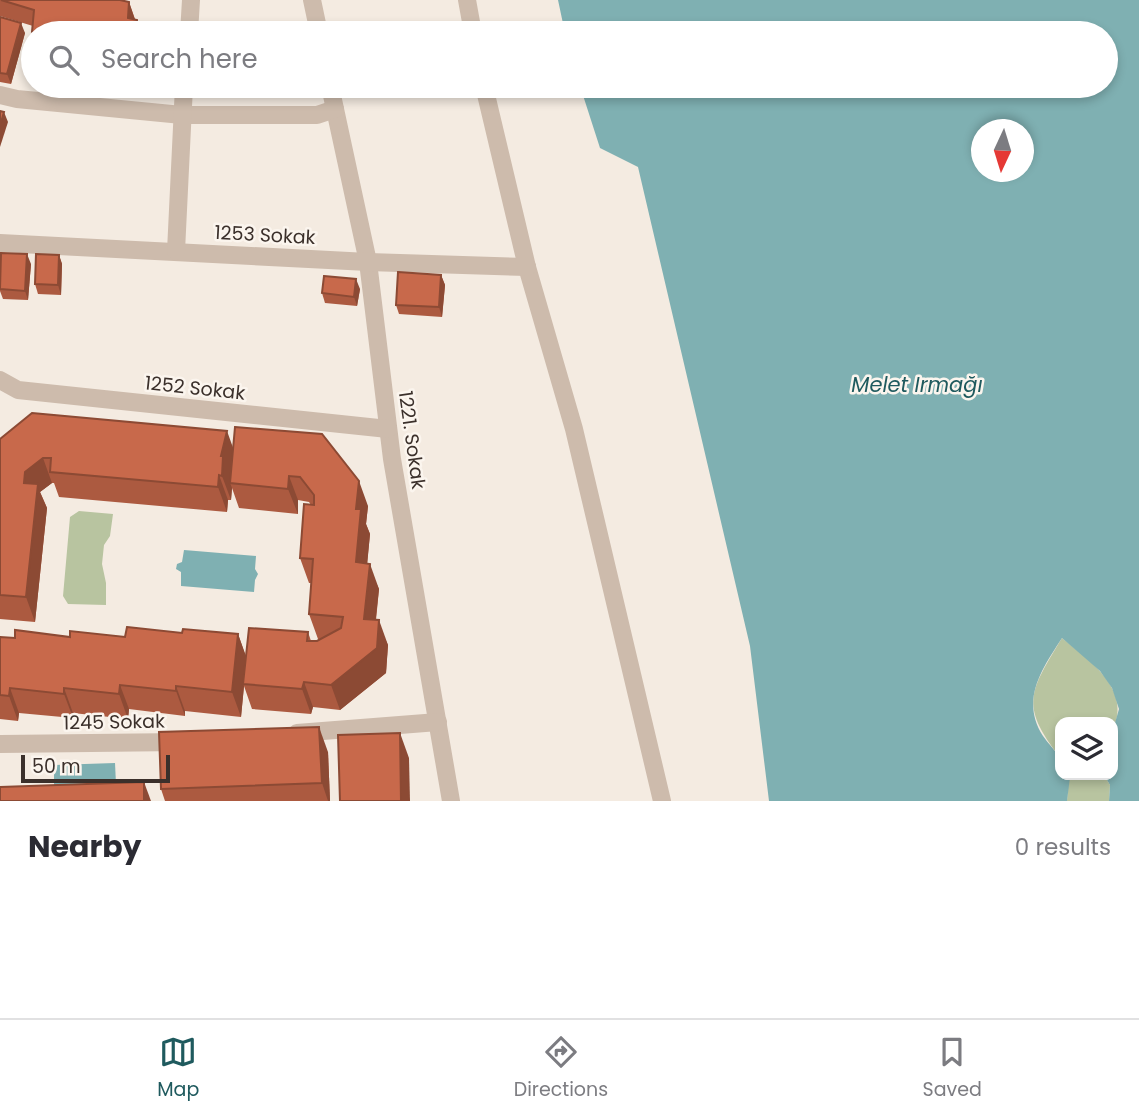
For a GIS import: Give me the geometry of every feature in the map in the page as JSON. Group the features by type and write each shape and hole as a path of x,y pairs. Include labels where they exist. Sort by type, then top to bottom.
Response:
{"street":[{"path":"190,21 191,0"},
{"path":"312,0 316,21"},
{"path":"467,0 471,21"},
{"path":"0,95 17,99 182,114 317,115 335,109"},
{"path":"176,251 183,98"},
{"name":"1221. Sokak","path":"333,98 368,262 388,429 452,801"},
{"path":"487,98 527,268 574,429 662,801"},
{"name":"1253 Sokak","path":"0,243 527,268"},
{"name":"1252 Sokak","path":"0,380 18,390 388,429"},
{"path":"284,734 438,722"},
{"name":"1245 Sokak","path":"0,744 201,741"}],"green space":[{"path":"79,511 113,514 110,536 104,545 102,564 106,583 106,605 68,604 63,596 70,517"},
{"path":"1062,638 1105,677 1117,702 1116,717 1055,717 1055,750 1034,710 1036,685"},
{"path":"1069,780 1107,780 1110,785 1109,801 1067,801"}],"water":[{"name":"Melet Irmağı","path":"558,0 1139,0 1139,801 1109,801 1110,785 1107,780 1118,780 1117,717 1119,709 1112,688 1100,671 1062,638 1036,685 1033,710 1036,723 1055,752 1055,780 1070,780 1067,801 769,801 750,646 638,167 600,148 584,98 1118,98 1118,21 562,21"},
{"path":"184,550 256,556 255,569 258,574 254,592 181,586 181,572 176,569 177,564 182,562"},
{"path":"115,763 116,784 54,786 54,765"}],"building":[{"path":"1,0 120,0 129,2 128,18 137,21 33,21 34,10"},
{"path":"0,17 21,23 7,74 0,73"},
{"path":"1,253 27,254 25,291 0,289"},
{"path":"36,254 59,255 58,285 35,284"},
{"path":"398,272 441,275 439,307 396,305"},
{"path":"324,276 356,279 354,297 322,293"},
{"path":"32,413 227,431 221,456 222,476 219,475 218,487 50,472 51,458 43,458 25,472 24,483 38,484 26,597 0,595 0,439"},
{"path":"235,427 322,434 359,481 356,509 361,509 356,562 370,564 364,619 379,620 377,648 331,685 304,682 302,689 243,684 249,628 308,632 307,641 317,641 341,628 343,617 309,614 313,559 300,558 304,504 314,505 314,495 300,477 289,476 288,489 230,483"},
{"path":"127,627 182,633 183,629 238,634 232,692 176,686 176,691 120,685 119,694 64,688 64,694 10,688 9,696 0,695 0,637 15,638 15,630 70,637 70,631 125,637"},
{"path":"319,727 322,783 161,789 159,732"},
{"path":"400,733 401,801 340,801 338,735"},
{"path":"144,782 144,801 0,801 0,787"}]}
